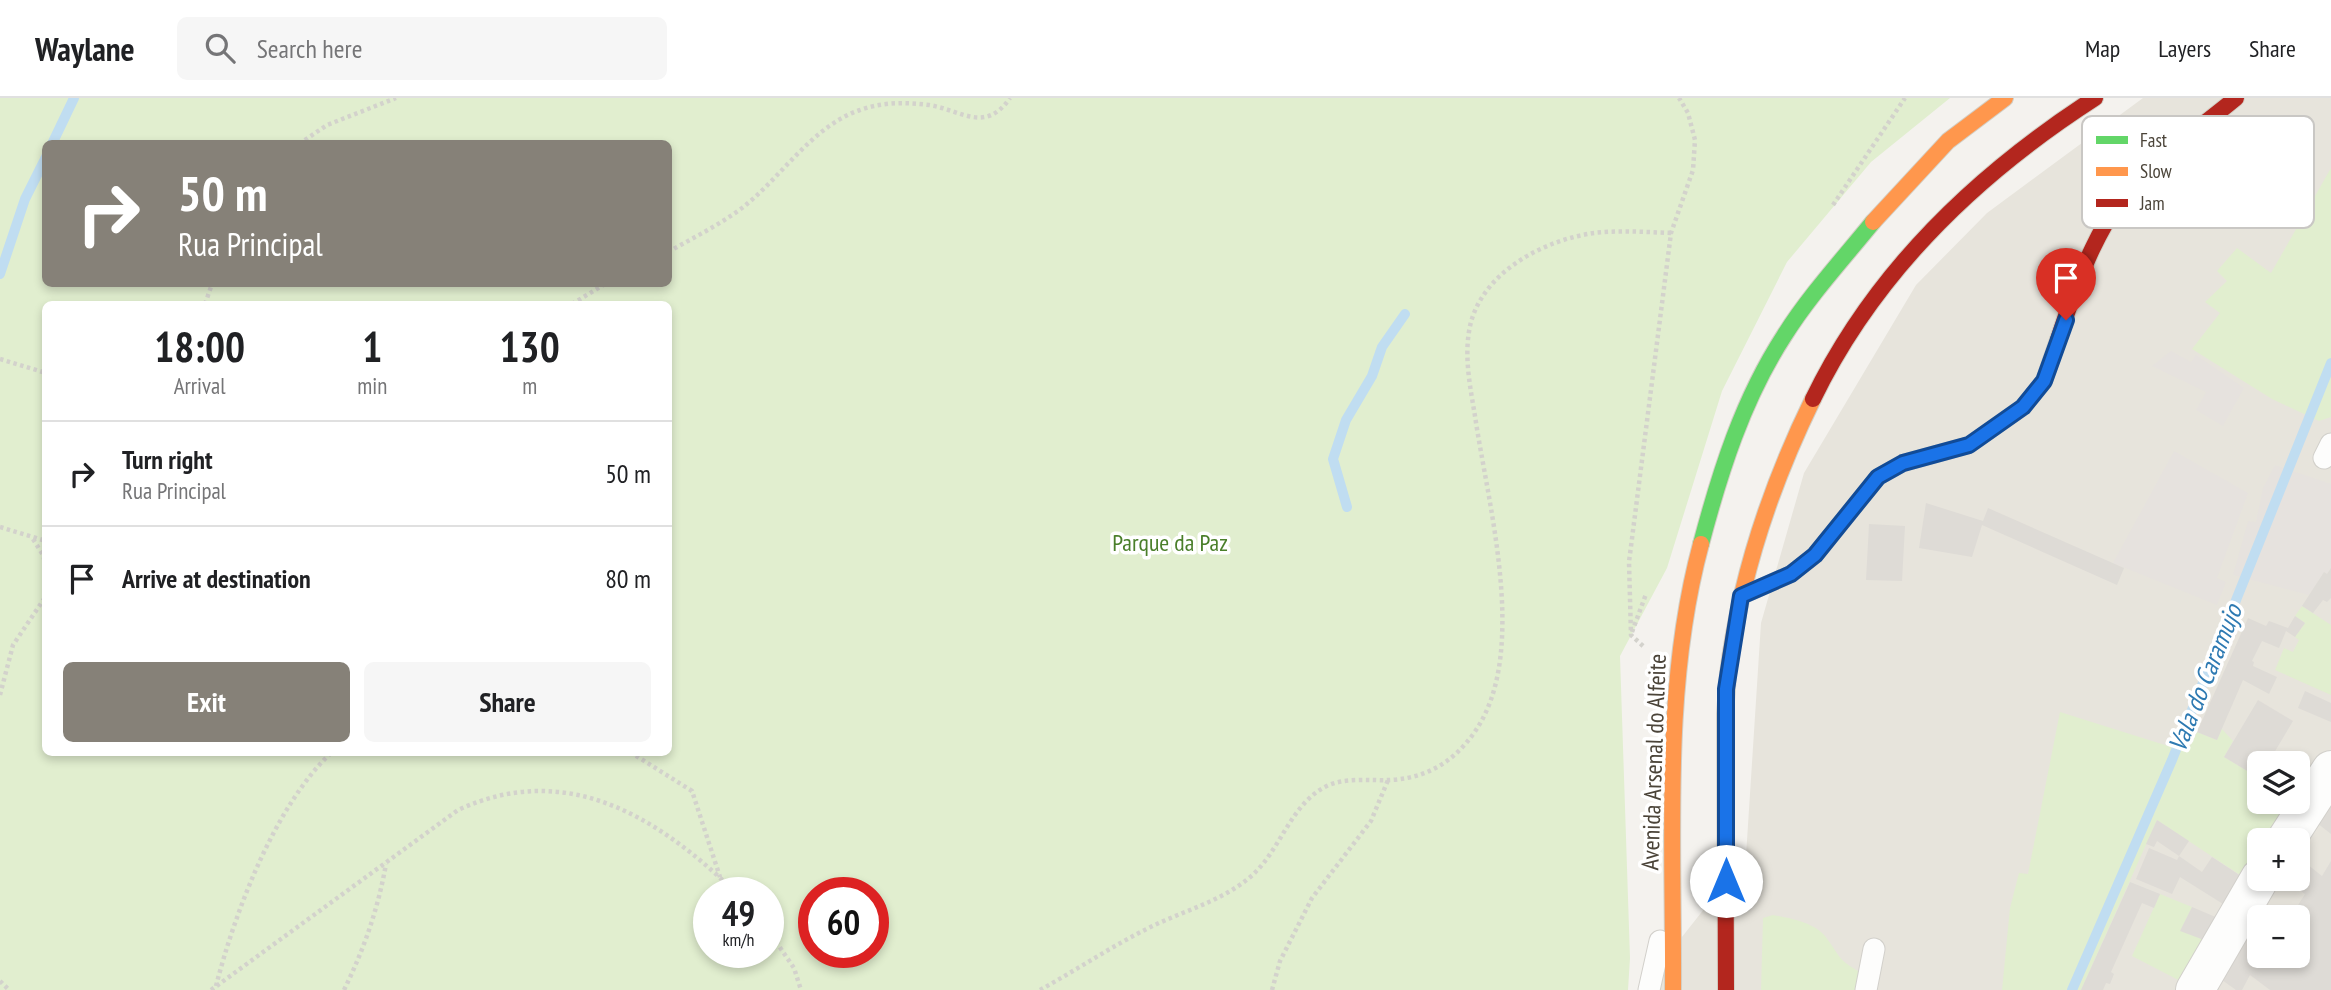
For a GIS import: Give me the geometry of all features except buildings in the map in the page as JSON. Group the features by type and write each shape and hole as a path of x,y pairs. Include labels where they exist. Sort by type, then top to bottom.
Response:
{"main road":[{"name":"Avenida Arsenal do Alfeite","path":"1673,990 1675,688 1687,595 1712,500 1754,390 1793,325 1886,205 1948,141 2005,98"},
{"path":"1726,990 1726,689 1741,596 1766,505 1803,414 1856,326 1923,237 1971,190 2032,137 2095,98"},
{"path":"2214,116 2236,98"},
{"path":"1741,596 1791,574 1815,555 1878,477 1903,463 1969,445 2023,407 2044,381 2077,282 2106,228"}],"street":[{"path":"2294,828 2331,770"},
{"path":"2195,990 2252,891"}],"lane":[{"path":"1649,990 1672,888"},
{"path":"1866,990 1874,949"}],"path":[{"path":"305,140 327,125 396,98"},
{"path":"672,250 741,208 834,122 859,110 882,104 908,103 932,106 975,119 991,115 1010,98"},
{"path":"1675,688 1658,660 1632,635 1629,562 1671,233 1693,170 1695,140 1688,113 1679,98"},
{"path":"1040,990 1160,922 1190,912 1248,880 1265,863 1310,798 1330,784 1356,779 1404,780 1427,774 1447,763 1467,744 1479,726 1496,686 1502,642 1500,578 1468,368 1471,323 1479,301 1491,283 1503,272 1561,242 1592,233 1671,233"},
{"path":"577,301 601,287"},
{"path":"0,359 42,372"},
{"path":"0,527 18,530 42,540"},
{"path":"33,538 42,553"},
{"path":"0,695 13,645 42,601"},
{"path":"214,989 228,938 267,847 289,805 329,756"},
{"path":"636,756 692,791 720,877"},
{"path":"1272,990 1280,961 1312,898 1371,821 1388,780"},
{"path":"214,989 458,810 487,796 518,790 547,789 579,794 640,818 718,877"},
{"path":"344,990 363,949 379,902 386,863"},
{"path":"784,953 794,968 801,990"},
{"path":"0,981 9,990"}],"shaded area":[{"path":"2143,98 2331,98 2331,990 1640,990 1746,856 1761,623 1804,473 1916,285 1987,213 2082,143 2082,228 2314,228 2314,116 2119,116"},
{"path":"2171,351 2191,362 2196,355 2244,388 2223,426 2196,410 2206,392 2152,366"},
{"path":"2174,451 2248,493 2217,578 2226,582 2217,605 2113,563"},
{"path":"2275,465 2331,484 2331,568 2327,574 2324,572 2309,595 2233,575 2248,521 2256,522 2263,488"}],"green space":[{"name":"Parque da Paz","path":"0,98 1950,98 1871,162 1787,262 1722,391 1667,568 1620,656 1630,958 1628,990 0,990"},
{"path":"2331,168 2331,417 2319,421 2272,399 2192,349 2220,313 2205,302 2227,281 2217,271 2237,248 2271,273 2297,228 2314,228 2314,198"},
{"path":"2302,606 2331,625 2331,695 2275,670 2284,648 2293,652 2299,640 2295,637 2305,623 2295,616"},
{"path":"2060,712 2187,752 2197,732 2217,740 2222,729 2233,741 2224,757 2247,771 2247,814 2292,814 2283,828 2247,828 2247,880 2157,820 2081,990 2002,990 2010,908 2019,873 2028,874"},
{"path":"2160,894 2192,907 2181,930 2212,943 2188,985 2132,956"},
{"path":"1773,915 1801,921 1820,931 1842,960 1860,972 1861,990 1761,990 1763,918"}],"waterway":[{"name":"Vala do Caramujo","path":"54,140 74,98"},
{"name":"Vala do Caramujo","path":"0,274 25,199 42,165"},
{"name":"Vala do Caramujo","path":"1347,507 1333,459 1346,420 1372,376 1382,347 1405,314"},
{"name":"Vala do Caramujo","path":"2072,990 2172,760 2331,363"}],"traffic: fast":[{"path":"1701,544 1734,437 1769,360 1804,307 1873,222"}],"traffic: slow":[{"path":"1873,222 1948,141 2005,98"},
{"path":"1741,596 1791,574 1815,555 1878,477 1903,463 1969,445 2023,407 2044,381 2058,340"},
{"path":"1728,674 1740,602 1759,533 1783,465 1813,399"},
{"path":"1673,990 1672,821 1675,709 1680,653 1701,544"}],"traffic: jam":[{"path":"1813,399 1838,352 1867,309 1898,268 1933,229 2010,159 2095,98"},
{"path":"2213,116 2236,98"},
{"path":"2058,340 2082,271 2103,228"},
{"path":"1726,990 1725,714 1728,674"}],"route":[{"path":"1726,881 1726,689 1741,596 1791,574 1815,555 1878,477 1903,463 1969,445 2023,407 2044,381 2066,320"}]}
